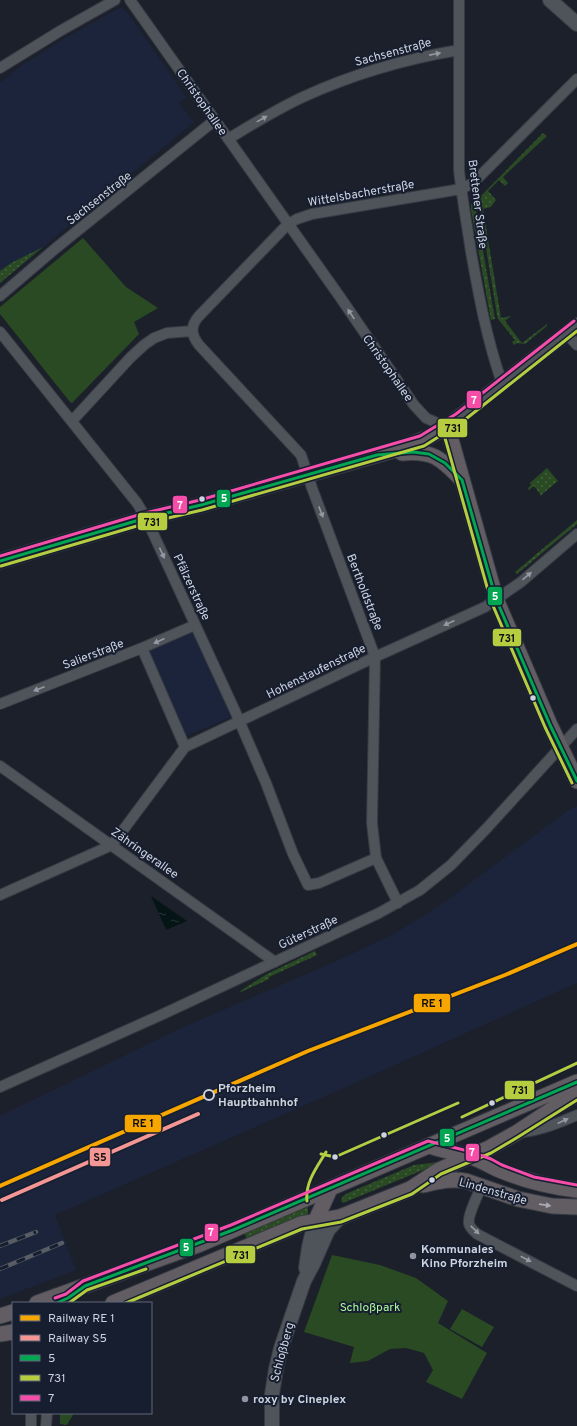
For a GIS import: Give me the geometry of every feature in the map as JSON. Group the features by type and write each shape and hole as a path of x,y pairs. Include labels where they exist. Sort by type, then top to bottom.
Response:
{"main road":[{"path":"550,0 577,24"},
{"path":"0,561 146,518 201,505 308,475 422,441 446,427 572,329"},
{"path":"446,427 450,436 496,599 560,748 574,774"},
{"path":"377,455 413,452 428,454 445,463 462,480"},
{"path":"40,1302 198,1245 577,1082"},
{"path":"114,1302 301,1224 340,1217 410,1189 439,1170 507,1139 577,1094"},
{"path":"501,1115 507,1118 508,1123 505,1133 507,1139"},
{"path":"507,1139 497,1151 496,1157 509,1174"},
{"name":"Lindenstraße","path":"429,1146 470,1157 509,1174 539,1183 577,1190"},
{"name":"Lindenstraße","path":"410,1189 426,1184 453,1180 466,1181 537,1204 577,1207"},
{"path":"315,1222 330,1189"},
{"name":"Schloßberg","path":"272,1426 271,1404 276,1369 281,1348 304,1281 328,1230 340,1217"},
{"name":"Schloßberg","path":"304,1281 309,1247 315,1222"},
{"path":"0,1316 12,1312"},
{"path":"0,1334 12,1332"}],"street":[{"path":"0,68 54,34 115,0"},
{"name":"Christophallee","path":"130,0 414,405 426,418 446,427"},
{"name":"Brettener Straße","path":"458,0 459,163 461,189 479,297 494,359 502,383"},
{"name":"Sachsenstraße","path":"228,139 282,108 339,82 365,72 407,60 459,50"},
{"name":"Wittelsbacherstraße","path":"192,331 195,321 199,316 288,224 312,214 461,189 476,181 577,79"},
{"name":"Sachsenstraße","path":"0,296 56,248 215,120"},
{"path":"572,329 577,345"},
{"path":"72,421 144,344 167,333 192,331"},
{"name":"Bertholdstraße","path":"192,331 193,336 199,345 299,451 303,458 375,657 372,823 376,858 398,903"},
{"name":"Pfälzerstraße","path":"0,332 138,503 239,722 266,783 293,854 308,885 319,883 376,858"},
{"name":"Hohenstaufenstraße","path":"112,846 185,747 375,657 485,607 521,582 577,534"},
{"name":"Salierstraße","path":"0,704 142,648 195,625"},
{"path":"142,648 185,747"},
{"name":"Güterstraße","path":"0,1087 161,1015 398,903 427,885 450,865 486,829 577,729"},
{"name":"Zähringerallee","path":"0,766 275,962"},
{"path":"0,895 112,846"},
{"path":"507,1139 549,1127 577,1115"},
{"path":"481,1187 469,1218 469,1224 472,1229 477,1234 577,1286"},
{"path":"59,1302 68,1298 85,1286"},
{"path":"31,1414 31,1426"},
{"path":"46,1426 47,1414"}],"shaded area":[{"path":"119,8 122,8 127,12 183,92 186,97 179,103 194,122 0,283 0,83 19,67 67,37"},
{"path":"193,632 231,717 184,737 147,652"},
{"path":"577,806 577,983 344,1088 55,1215 76,1270 0,1299 0,1116 179,1029 334,962 394,934 442,904 567,811"}],"green space":[{"path":"543,133 547,136 503,177 508,183 505,186 499,180 488,191 496,200 491,207 483,209 501,318 511,316 505,321 522,343 547,324 547,326 525,344 517,343 514,345 512,342 515,340 498,319 497,315 478,199"},
{"path":"474,203 495,319 491,320 471,210 471,204"},
{"path":"83,238 126,287 158,308 134,322 139,334 72,403 0,314 0,307"},
{"path":"43,247 0,283 0,271 11,263"},
{"path":"547,468 558,481 540,496 534,486 529,490 528,488 531,485 530,483"},
{"path":"577,520 577,524 517,574 515,572"},
{"path":"315,951 317,955 269,977 269,979 241,992 240,991 267,974"},
{"path":"440,1163 343,1203 341,1200 343,1196 348,1193 414,1165"},
{"path":"308,1206 308,1215 247,1239 244,1232"},
{"name":"Schloßpark","path":"332,1255 380,1265 416,1278 448,1301 438,1323 487,1353 462,1399 426,1382 433,1370 424,1353 406,1348 390,1349 368,1361 350,1363 354,1347 304,1332"},
{"path":"462,1309 494,1327 482,1347 450,1329"},
{"path":"60,1414 73,1414 67,1425 60,1424"}],"water":[{"path":"151,896 187,921 166,930"}],"railway":[{"path":"0,1246 36,1232"},
{"path":"0,1269 62,1243"}],"transit line":[{"name":"7","path":"0,556 145,513 200,500 420,436 456,414 574,321"},
{"name":"731","path":"1,566 147,523 202,510 424,446 462,422 577,331"},
{"name":"731","path":"441,429 445,438 491,601 545,727 572,783"},
{"name":"5","path":"0,561 146,518 201,505 377,455 413,452 429,454 445,463 462,480 496,599 550,725 577,781"},
{"path":"0,1186 308,1051 505,975 577,944"},
{"name":"731","path":"462,1117 577,1063"},
{"name":"5","path":"59,1302 68,1298 85,1286 233,1230 577,1082"},
{"name":"731","path":"128,1302 302,1229 341,1222 412,1194 441,1174 491,1153 577,1100"},
{"name":"731","path":"321,1154 335,1157 458,1103"},
{"name":"7","path":"55,1298 66,1294 83,1281 231,1225 428,1141 472,1152 534,1177 577,1185"},
{"name":"731","path":"307,1201 310,1181 326,1152"},
{"name":"731","path":"70,1302 87,1290 146,1269"}],"rail line":[{"name":"S5","path":"2,1200 198,1114"}],"place":[{"name":"Pforzheim Hauptbahnhof","path":"209,1095"},
{"name":"Kommunales Kino Pforzheim","path":"413,1256"},
{"name":"roxy by Cineplex","path":"245,1399"}]}
